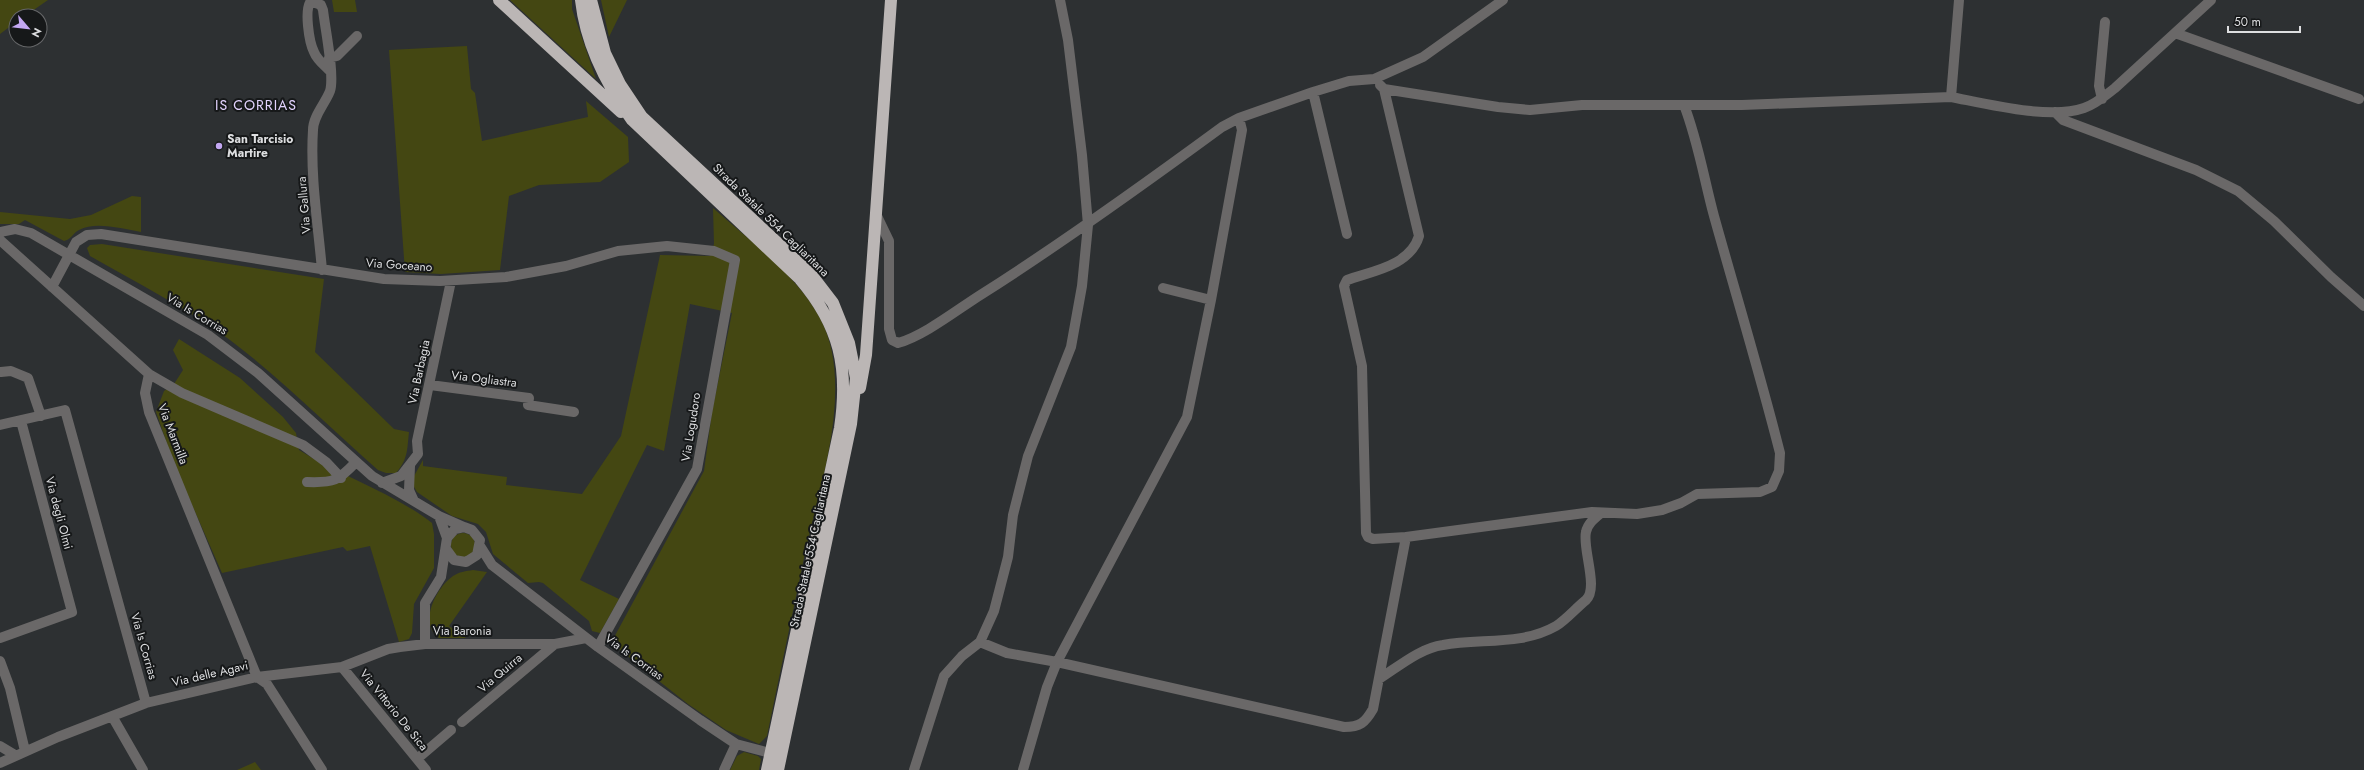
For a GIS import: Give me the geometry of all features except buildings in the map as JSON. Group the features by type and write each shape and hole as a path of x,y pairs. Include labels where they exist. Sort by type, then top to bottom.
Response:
{"highway":[{"path":"499,0 610,103 632,120"},
{"name":"Strada Statale 554 Cagliaritana","path":"581,0 585,24 598,62 616,98 632,120 800,279 824,309 842,360 844,390 840,428 770,753 777,769"},
{"name":"Strada Statale 554 Cagliaritana","path":"591,0 605,53 620,84 642,117 810,273 833,303 849,343 856,378 851,424 777,769"},
{"path":"851,424 866,355 892,0"}],"street":[{"path":"914,770 944,676 962,656 980,642 994,611 1008,557 1013,515 1028,456 1071,347 1082,286 1088,225 1082,155 1068,40 1060,0"},
{"path":"876,214 889,241 889,329 892,340 898,343 908,340 941,320 1088,225 1222,127 1239,118 1313,92 1349,81 1374,79 1423,57 1503,0"},
{"path":"1951,97 1959,0"},
{"path":"1384,89 1498,107 1530,110 1582,105 1742,105 1951,97 2014,109 2055,112 2084,108 2102,99 2211,0"},
{"name":"Via Gallura","path":"322,270 312,128 330,90 330,71 323,10 321,5 311,1 307,6 307,13 313,51 330,71"},
{"path":"2102,99 2099,86 2105,22"},
{"path":"2175,33 2359,99"},
{"path":"329,58 337,56 357,36"},
{"path":"1374,79 1384,89 1419,236 1411,250 1393,265 1346,280 1344,286 1362,366 1366,533 1368,537 1373,539 1406,537 1592,512 1637,514 1662,510 1681,503 1697,494 1760,492 1772,487 1779,471 1780,453 1755,355 1704,180 1696,136 1684,105"},
{"path":"1313,92 1347,234"},
{"path":"2055,112 2063,120 2196,170 2238,190 2274,221 2331,277 2364,306"},
{"path":"1023,770 1046,687 1057,662 1187,417 1211,300 1242,130 1239,118"},
{"name":"Via Is Corrias","path":"0,232 15,230 23,231 70,255 208,335 238,356 356,462 382,483 439,516 464,527"},
{"name":"Via Goceano","path":"70,255 76,242 82,238 101,234 384,279 451,281 506,277 566,266 618,251 666,246 714,251 735,260"},
{"path":"0,240 149,374 182,393 304,445 326,462 341,478"},
{"path":"52,287 70,255"},
{"name":"Via Logudoro","path":"598,647 698,469 735,260"},
{"name":"Via Barbagia","path":"410,466 418,454 417,441 451,281"},
{"path":"1163,288 1211,300"},
{"path":"0,425 41,416 28,378 11,371 1,372"},
{"name":"Via Marmilla","path":"149,374 145,393 149,412 257,677"},
{"name":"Via Ogliastra","path":"430,385 529,398 528,405 574,412"},
{"name":"Via Is Corrias","path":"41,416 65,410 146,703"},
{"name":"Via degli Olmi","path":"0,638 72,612 20,420"},
{"path":"307,482 330,483 341,478 356,462"},
{"path":"382,483 402,476 410,466"},
{"path":"410,466 409,490 414,501"},
{"path":"1379,679 1419,654 1442,645 1523,638 1543,633 1558,625 1588,598 1591,586 1586,532 1591,521 1601,513"},
{"path":"425,644 425,603 441,577 446,549 447,538 439,516"},
{"path":"441,577 477,555 480,546 477,534 464,527 455,529 447,538"},
{"path":"980,642 1007,653 1057,662 1344,727 1358,727 1366,721 1373,709 1406,537"},
{"name":"Via Is Corrias","path":"480,546 492,565 598,647 736,744 770,753"},
{"path":"446,549 452,558 465,562"},
{"name":"Via Is Corrias","path":"465,562 492,565"},
{"name":"Via Baronia","path":"342,668 388,649 425,644 555,644 586,638"},
{"name":"Via Quirra","path":"462,722 555,644"},
{"path":"0,661 10,688 25,751"},
{"name":"Via delle Agavi","path":"0,763 15,755 146,703 257,677 342,668"},
{"name":"Via Vittorio De Sica","path":"342,668 426,770"},
{"path":"257,677 267,684 322,770"},
{"path":"112,716 143,770"},
{"path":"417,759 451,730"},
{"path":"724,770 736,744"},
{"path":"0,746 15,755"}],"green space":[{"path":"0,0 48,0 36,8 8,8 8,28 0,34"},
{"path":"332,0 355,0 357,12 334,12"},
{"path":"510,0 572,0 572,9 596,79"},
{"path":"601,0 627,0 609,37"},
{"path":"467,46 471,89 475,93 482,141 588,117 586,101 628,137 629,162 600,182 539,185 509,196 500,270 441,274 405,272 389,50"},
{"path":"132,196 141,197 141,232 109,226 93,226 79,230 64,241 25,220 19,224 0,224 0,212 70,219 91,215"},
{"path":"713,208 771,259 810,302 820,318 830,345 835,374 835,405 825,469 804,558 767,736 759,744 726,730 688,704 611,643 704,471 712,412 732,313 690,304 664,451 647,445 580,580 619,599 600,633 592,631 589,621 543,583 528,583 493,554 486,532 478,524 452,516 417,492 413,485 414,476 423,460 423,466 507,477 506,485 582,494 621,436 660,255 710,256 714,244"},
{"path":"102,244 324,279 315,352 394,429 409,432 405,459 400,468 396,473 386,473 378,470 287,387 250,355 214,328 179,306 90,256 87,248 90,245"},
{"path":"179,339 240,378 283,417 296,433 299,450 401,503 432,523 434,534 434,568 414,604 412,633 409,639 399,642 370,546 347,551 343,547 222,573 174,464 156,412 164,391 174,384 183,370 173,350"},
{"path":"463,533 472,536 475,545 472,554 463,557 454,554 451,545 454,536"},
{"path":"473,570 487,572 449,626 466,638 439,638 433,632 430,624 432,606 436,597 447,581 453,576"},
{"path":"744,752 758,756 761,759 759,770 730,770 737,756"},
{"path":"255,762 261,770 237,770"}],"place":[{"name":"San Tarcisio Martire","path":"219,146"}],"district":[{"name":"IS CORRIAS","path":"256,105"}]}
